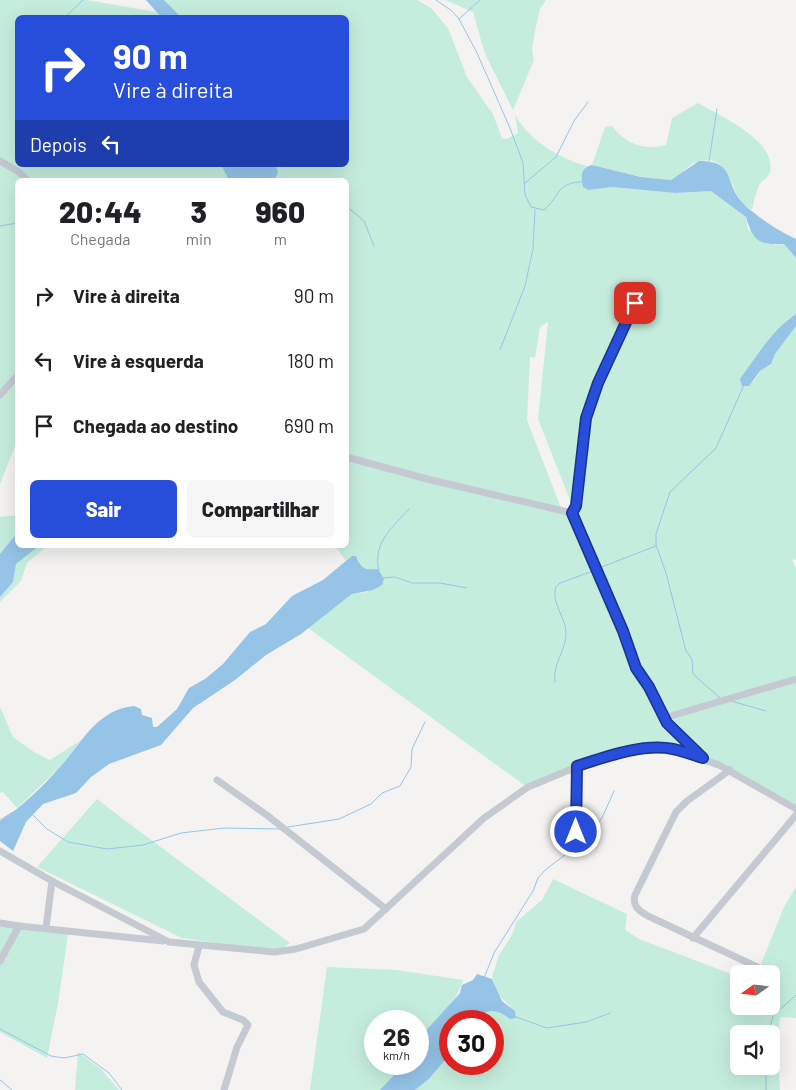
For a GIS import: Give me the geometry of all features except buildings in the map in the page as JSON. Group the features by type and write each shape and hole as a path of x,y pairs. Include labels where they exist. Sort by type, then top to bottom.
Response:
{"street":[{"path":"0,160 25,178"},
{"path":"572,513 576,506 586,418 598,383 635,303"},
{"path":"0,395 15,378"},
{"path":"9,383 15,382"},
{"path":"349,458 431,480 572,513"},
{"path":"572,513 623,631 632,661 649,687 664,718 673,730 703,758"},
{"path":"664,718 796,679"},
{"path":"0,923 260,952 289,950 358,931 372,922 484,818 522,790 577,766 622,754 655,748 673,749 703,758 730,770 796,808"},
{"path":"576,832 577,766"},
{"path":"730,770 680,807 670,822 634,895 634,905 641,912 753,965"},
{"path":"217,780 268,816 386,909"},
{"path":"693,938 796,815"},
{"path":"0,851 52,881 169,942"},
{"path":"46,928 52,881"},
{"path":"0,961 19,926"},
{"path":"199,946 194,965 199,982 223,1012 243,1020 248,1025 237,1047 224,1090"}],"green space":[{"path":"0,0 87,0 156,12 159,15 15,15 15,167 222,167 228,178 15,178 15,446 0,484"},
{"path":"164,0 417,0 431,8 448,28 467,77 493,114 502,138 506,139 518,133 515,115 528,133 546,147 566,159 587,166 582,172 582,178 583,187 588,190 612,187 675,193 711,191 746,217 748,230 775,245 784,244 796,258 796,314 787,320 748,368 753,383 760,371 771,364 775,354 796,326 796,560 792,559 796,569 796,809 722,770 653,747 608,756 524,785 308,628 352,594 368,592 372,570 361,567 356,556 352,556 347,562 336,548 349,548 349,178 276,178 278,173 276,167 349,167 349,15 179,15","holes":["548,322 538,419 574,510 561,508 527,420 530,357 535,358 540,327"]},
{"path":"445,0 546,0 540,9 535,31 532,49 534,60 513,110 485,54 473,12"},
{"path":"698,103 745,130 765,149 770,160 770,172 761,182 752,210 740,200 726,172 717,162 709,160 696,162 671,180 642,177 592,165 605,127 612,126 629,142 650,147 666,145 672,118"},
{"path":"15,515 15,535 0,554 0,517"},
{"path":"36,548 44,548 27,563 21,581 0,602 0,597 13,582 16,564"},
{"path":"0,707 13,737 34,752 50,760 81,740 61,766 17,808 3,792 0,793"},
{"path":"97,799 290,943 284,947 262,950 182,938 37,867"},
{"path":"553,879 627,914 625,930 639,939 730,974 730,1015 780,1015 780,965 761,965 784,907 796,887 796,1018 780,1017 779,1025 730,1025 730,1075 779,1075 780,1090 415,1090 429,1079 439,1067 439,1075 504,1075 504,1015 510,1019 515,1011 499,995 492,977 499,955 512,935 516,922 542,900"},
{"path":"0,925 68,933 59,998 47,1058 0,1032"},
{"path":"327,967 397,970 463,980 455,997 445,1010 439,1010 439,1017 429,1029 429,1010 364,1010 364,1075 394,1075 380,1090 310,1090"},
{"path":"78,1052 101,1069 119,1090 75,1090"}],"water":[{"path":"146,0 164,0 179,15 159,15"},
{"path":"699,161 711,162 724,169 737,194 747,207 768,223 796,239 796,258 784,244 768,244 758,240 751,231 746,217 711,191 675,193 612,187 588,190 583,187 583,170 592,165 641,177 671,180"},
{"path":"222,167 276,167 278,173 276,178 228,178"},
{"path":"796,314 796,326 775,354 771,364 760,371 749,386 742,386 740,379 772,335"},
{"path":"15,535 15,548 36,548 16,564 13,582 0,597 0,554"},
{"path":"352,556 356,556 364,568 378,569 384,579 382,585 373,590 352,594 301,634 266,655 235,680 193,708 161,745 109,764 91,777 76,793 43,804 26,822 13,851 0,841 0,821 39,789 100,721 121,709 134,706 141,709 142,715 152,718 153,727 157,727 177,709 189,688 205,679 223,664 250,632 266,624 292,596 323,580"},
{"path":"477,974 492,979 502,1001 515,1011 516,1018 510,1019 504,1015 504,1010 445,1010 460,993 462,985 473,980"},
{"path":"439,1016 439,1067 429,1079 415,1090 380,1090 394,1075 429,1075 429,1027"}],"waterway":[{"path":"67,15 83,0"},
{"path":"436,0 452,11 459,19 477,53 510,128 523,163 525,195 531,207 544,210 563,187 568,184 582,182"},
{"path":"459,19 480,0"},
{"path":"525,183 556,157 574,121 588,102"},
{"path":"709,161 717,109"},
{"path":"349,208 364,221 374,246"},
{"path":"500,350 525,286 533,249 535,210"},
{"path":"0,226 15,224"},
{"path":"720,698 693,674 692,659 686,651 666,573 656,545 656,534 670,492 716,448 744,385"},
{"path":"379,571 378,552 381,544 390,530 409,509"},
{"path":"599,568 656,546"},
{"path":"555,682 556,669 566,638 565,626 555,599 556,587 560,583 593,571"},
{"path":"382,578 395,577 412,583 440,583 467,588"},
{"path":"731,701 766,711"},
{"path":"288,827 339,819 371,804 382,793 400,786 411,767 412,749 425,722"},
{"path":"484,978 494,953 533,891 538,878 545,870 586,839 602,818 614,791"},
{"path":"0,820 13,812"},
{"path":"33,815 47,829 68,842 107,849 143,845 181,833 224,828 279,829"},
{"path":"770,1025 773,1016 796,995"},
{"path":"516,1017 547,1028 586,1022 610,1013"},
{"path":"0,1029 51,1056 64,1058 83,1054 109,1073 122,1090"},
{"path":"766,1075 766,1090"},
{"path":"0,1080 12,1090"}],"route":[{"path":"576,832 577,766 591,761 655,748 673,749 703,758 678,736 667,723 649,687 632,661 623,631 572,513 576,506 586,418 598,383 635,303"}]}
